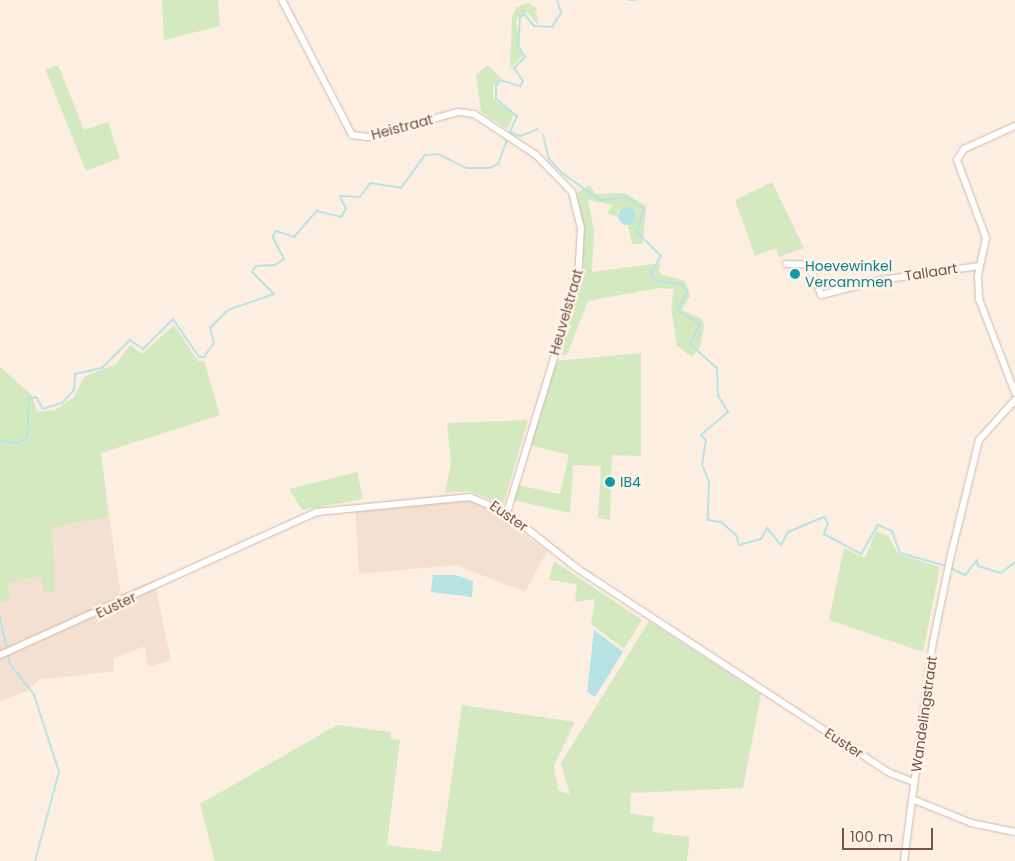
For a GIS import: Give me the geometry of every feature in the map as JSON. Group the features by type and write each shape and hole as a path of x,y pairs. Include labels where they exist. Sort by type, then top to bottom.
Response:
{"street":[{"name":"Heistraat","path":"282,0 352,135 368,137 458,112 480,116 508,135"},
{"name":"Tallaart","path":"1015,126 964,149 957,160 986,238 979,266 979,300 1015,393"},
{"name":"Heuvelstraat","path":"506,513 578,278 581,236 578,208 562,179 508,135"},
{"name":"Tallaart","path":"786,264 809,265 821,296 881,280 979,266"},
{"name":"Wandelingstraat","path":"904,861 914,782 948,567 979,440 1015,400"},
{"name":"Euster","path":"0,655 317,512 453,496 486,500 506,513 578,569 890,773 914,782"},
{"path":"912,800 971,823 1015,832"}],"shaded area":[{"path":"463,501 483,503 547,551 525,592 456,565 359,574 355,510"},
{"path":"109,516 121,594 154,580 171,660 148,667 145,646 113,659 114,671 39,680 27,691 0,701 0,603 11,600 8,584 41,576 52,528"}],"green space":[{"path":"162,0 218,0 220,26 164,40"},
{"path":"528,3 536,8 538,25 527,12 516,21 522,56 510,69 512,16 517,7"},
{"path":"58,65 84,130 108,122 120,158 86,171 45,69"},
{"path":"488,65 501,78 493,86 493,99 514,114 507,129 481,112 476,75"},
{"path":"772,182 804,248 779,257 776,248 755,256 735,200"},
{"path":"590,185 596,194 625,193 646,206 643,244 632,244 628,226 636,215 618,210 617,217 607,213 613,205 588,200 594,230 592,272 661,263 659,271 663,275 685,281 690,296 682,310 702,319 704,325 700,347 692,357 677,346 671,307 674,289 659,288 588,301 567,355 558,355 582,274 584,239 577,192"},
{"path":"174,325 198,361 204,361 220,415 101,453 109,516 52,528 55,592 44,594 41,576 8,584 11,600 0,603 0,367 32,395 37,412 55,410 74,397 84,377 116,364 130,345 142,354"},
{"path":"641,353 641,456 612,455 610,520 598,518 601,466 573,465 570,513 513,500 517,485 560,494 569,455 527,444 555,361"},
{"path":"528,420 503,505 469,491 445,493 451,463 447,423"},
{"path":"357,472 363,499 302,510 289,489"},
{"path":"876,531 888,536 898,554 940,567 923,652 829,620 844,548 865,558"},
{"path":"554,561 642,620 624,649 591,624 595,599 575,602 577,584 549,580"},
{"path":"649,621 761,694 743,788 631,793 630,813 654,817 652,832 690,837 687,861 215,861 200,804 337,725 391,732 390,739 400,740 387,845 441,852 462,705 575,722 554,765 558,790 570,795 561,763"}],"water":[{"path":"627,207 633,210 636,216 633,222 627,225 621,222 618,216 621,210"},
{"path":"433,575 455,575 473,581 472,597 431,592"},
{"path":"594,630 623,652 595,697 587,692"}],"waterway":[{"path":"538,129 520,136 510,132 517,116 496,99 496,86 500,80 520,86 523,81 514,68 525,57 518,46 520,18 524,14 534,26 552,27 561,13 557,0"},
{"path":"629,0 636,0"},
{"path":"543,135 549,159 562,173 600,200 627,197 644,209 637,232 661,256 650,274 657,281 682,284 688,292 677,310 700,324 690,344 717,368 718,395 728,412 701,435 706,440 702,464 709,482 708,520 721,522 736,535 739,545 761,539 767,528 781,545 788,532 824,517 828,523 824,534 861,554 878,525 892,531 900,553 946,566"},
{"path":"0,441 17,443 27,437 29,399 36,397 43,409 62,403 74,390 75,374 102,368 130,340 143,349 173,319 199,357 204,357 214,343 210,328 228,310 274,294 252,272 256,266 275,265 284,259 273,237 276,231 294,237 317,211 341,217 346,209 340,196 360,197 370,183 401,188 425,155 438,154 467,168 490,168 498,164 507,139"},
{"path":"950,568 965,575 977,560 978,566 1001,573 1015,562"},
{"path":"0,617 10,664 34,695 59,772 35,861"}],"place":[{"name":"Hoevewinkel Vercammen","path":"795,274"},
{"name":"IB4","path":"610,482"}]}
